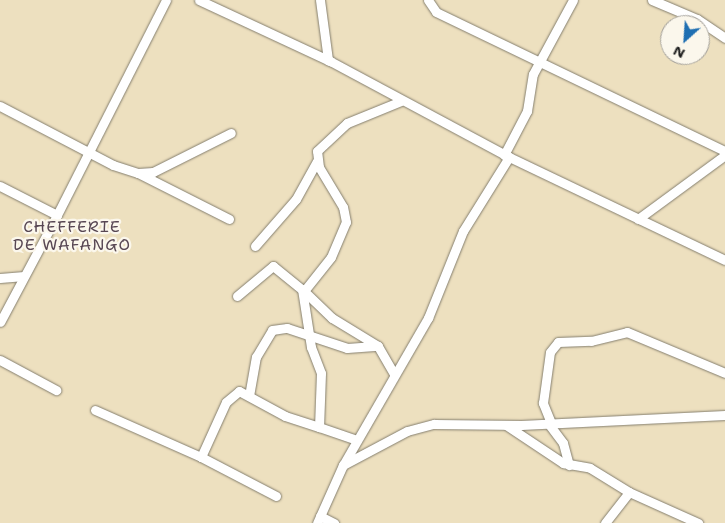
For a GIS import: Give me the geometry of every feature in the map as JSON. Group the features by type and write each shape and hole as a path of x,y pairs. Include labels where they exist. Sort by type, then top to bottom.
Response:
{"street":[{"path":"0,322 90,153 166,0"},
{"path":"199,0 329,60 401,101 507,156 725,260"},
{"path":"320,0 329,60"},
{"path":"428,0 436,12 541,60 620,104 725,151"},
{"path":"334,523 319,519 343,465 428,318 463,231 507,156 527,111 533,74 572,0"},
{"path":"652,0 696,19 725,38"},
{"path":"255,246 296,199 317,161 317,151 329,135 401,101"},
{"path":"0,106 90,153 138,173 228,220"},
{"path":"138,173 153,172 231,133"},
{"path":"638,219 725,155"},
{"path":"317,161 343,207 345,228 331,257 303,290 309,338 322,373 319,427"},
{"path":"0,186 57,215"},
{"path":"237,296 273,266 303,290 332,318 378,346 394,374"},
{"path":"0,278 24,276"},
{"path":"249,396 256,357 269,332 287,328 309,338 352,348 378,346"},
{"path":"569,465 563,443 550,423 543,402 550,352 558,342 591,341 627,332 725,373"},
{"path":"0,360 56,390"},
{"path":"201,457 229,397 238,391 284,416 357,440"},
{"path":"95,410 201,457 276,496"},
{"path":"343,465 417,427 466,421 505,425 725,415"},
{"path":"505,425 569,465 590,468 629,492 698,523"},
{"path":"604,523 629,492"}],"district":[{"name":"CHEFFERIE DE WAFANGO","path":"72,236"}]}
